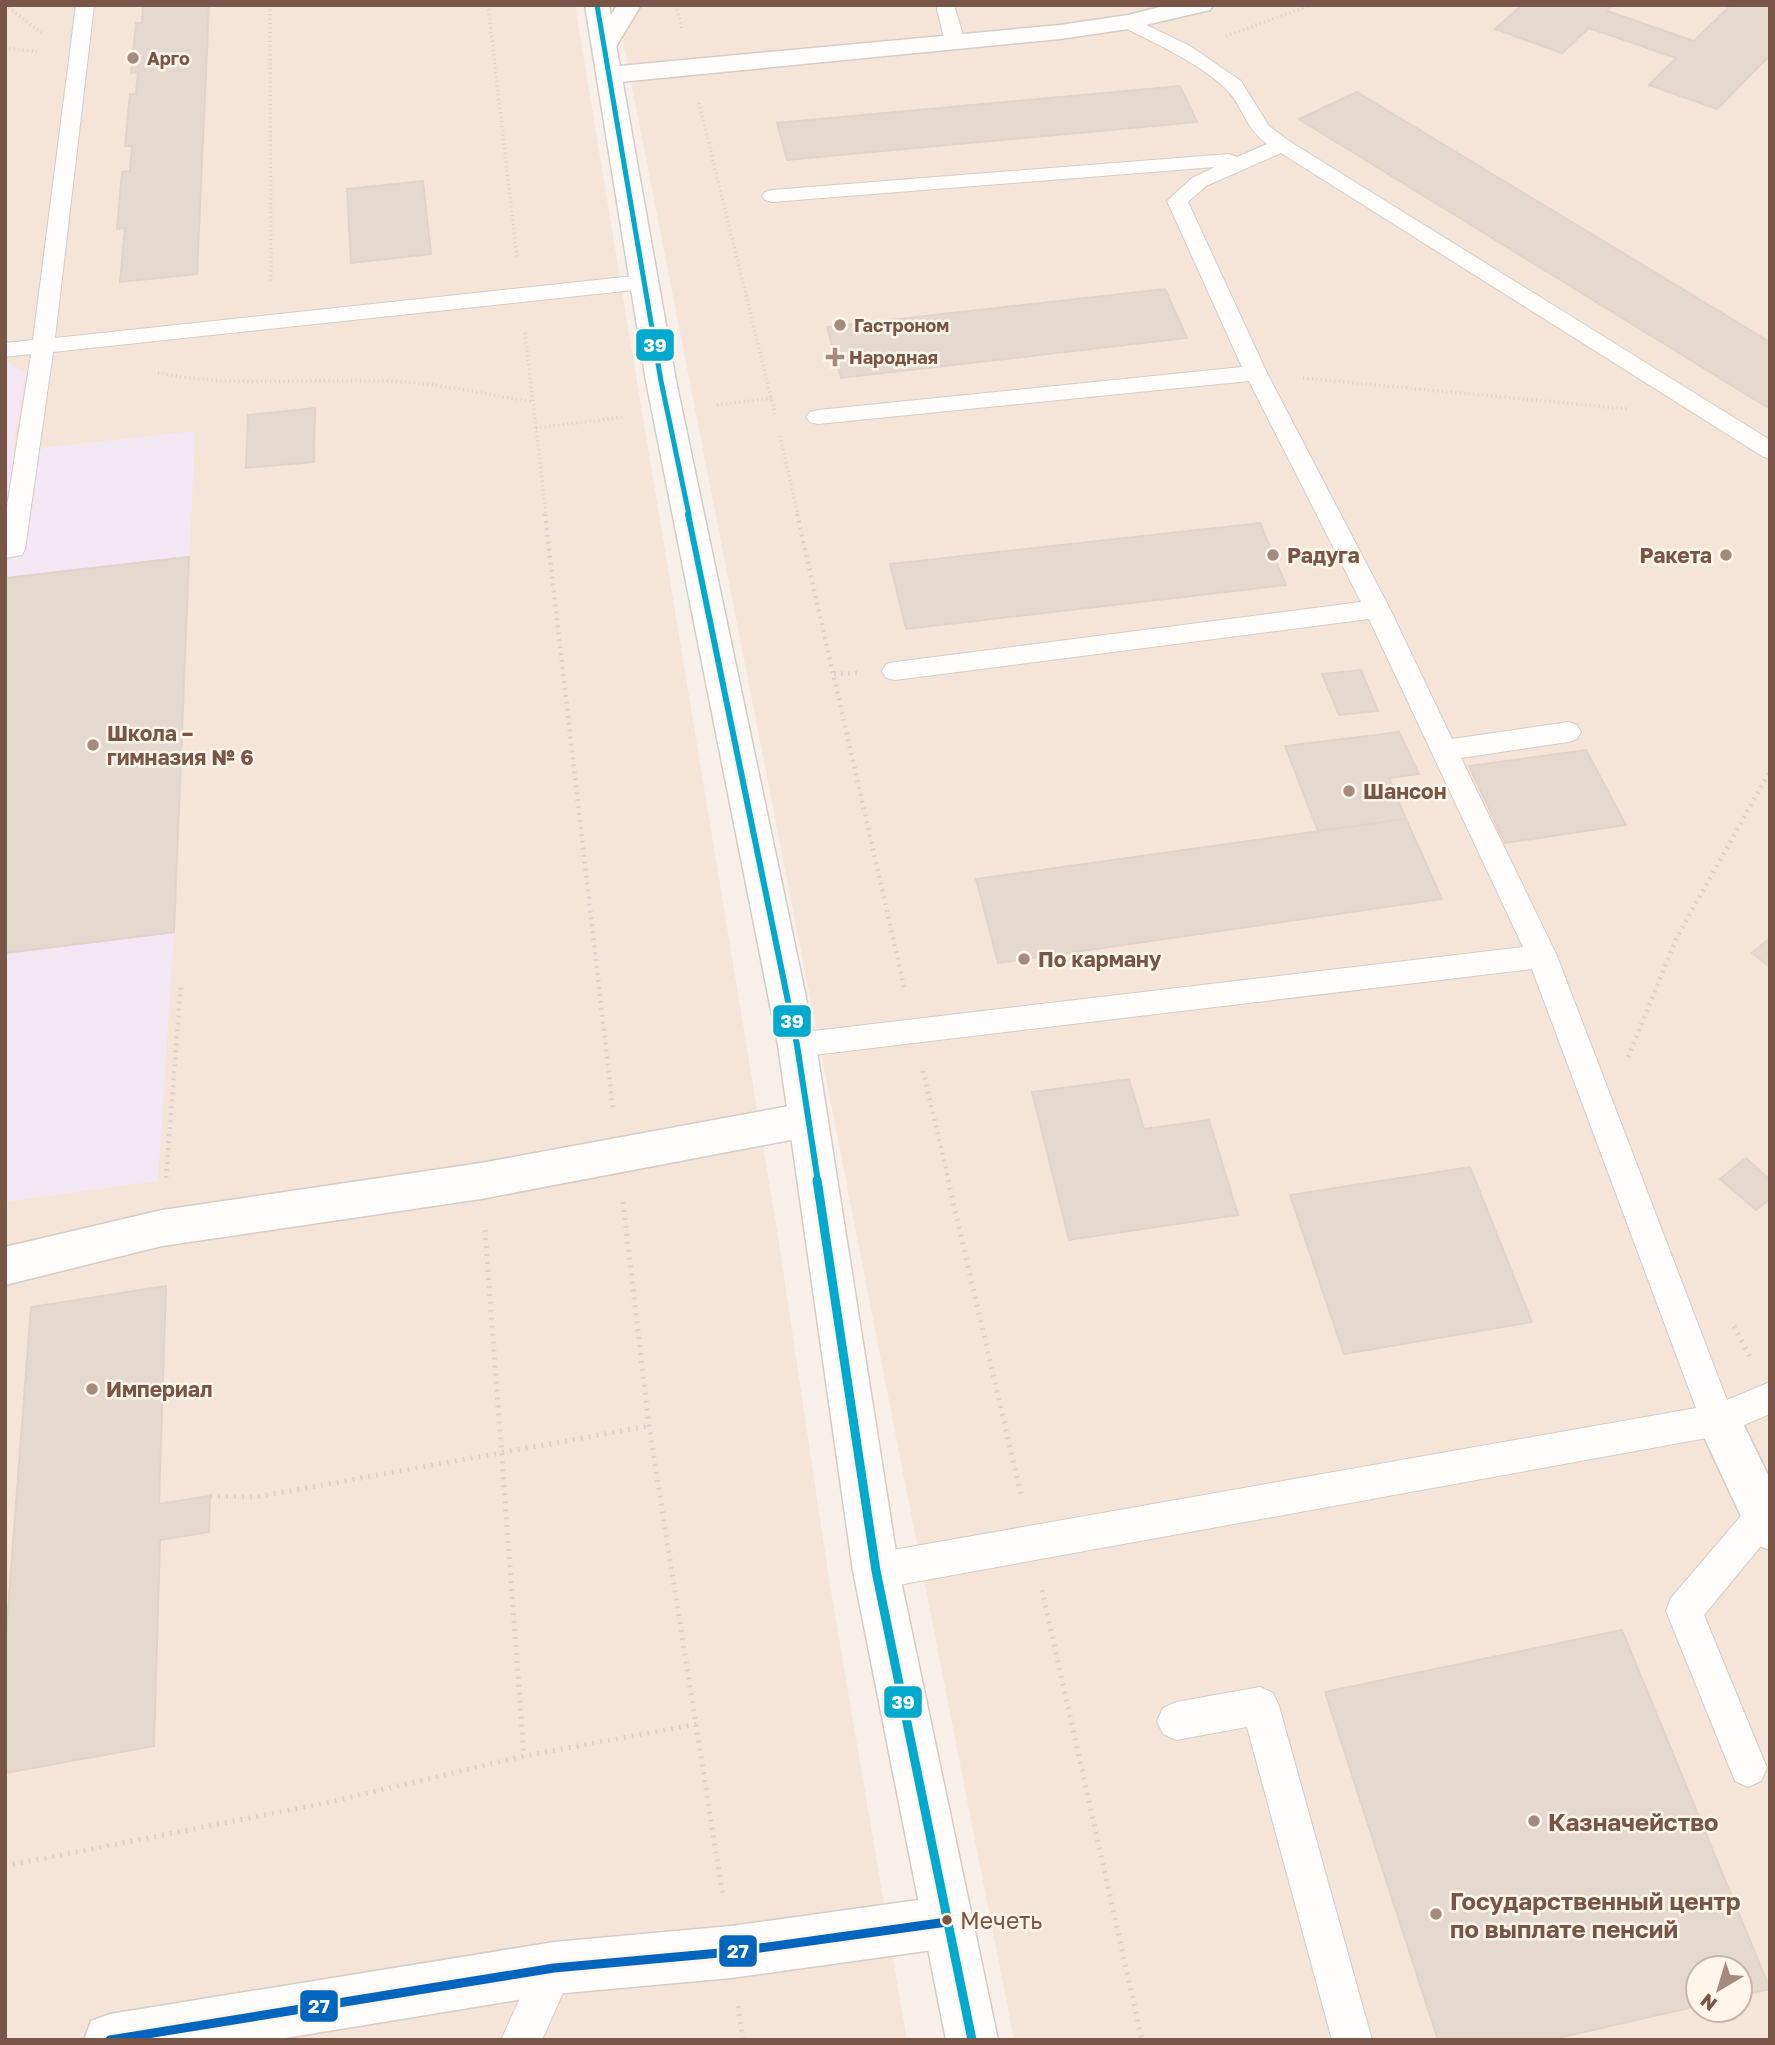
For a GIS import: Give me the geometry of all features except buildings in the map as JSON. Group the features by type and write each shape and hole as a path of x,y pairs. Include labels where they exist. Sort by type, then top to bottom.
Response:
{"street":[{"path":"597,5 674,450 797,1045 806,1120 876,1572 972,2040"},
{"path":"605,44 629,5"},
{"path":"610,75 1060,33 1128,22 1201,5"},
{"path":"5,1266 162,1228 481,1181 806,1120"},
{"path":"1718,1420 1767,1522"},
{"path":"110,2040 554,1968 731,1952 947,1922"}],"lane":[{"path":"5,550 13,549 43,346 85,5"},
{"path":"945,5 955,42"},
{"path":"1128,22 1183,50 1234,85 1261,130 1282,145 1770,451"},
{"path":"1282,145 1199,182 1177,201 1256,373 1377,609 1542,956 1718,1420"},
{"path":"772,197 1250,158"},
{"path":"5,350 643,282"},
{"path":"818,418 1256,373"},
{"path":"895,671 1377,609"},
{"path":"1445,750 1568,732"},
{"path":"797,1045 1542,956"},
{"path":"876,1572 1718,1420 1770,1398"},
{"path":"1748,1768 1684,1611 1767,1522"},
{"path":"1176,1721 1260,1706 1352,2040"},
{"path":"521,2040 554,1968"}],"path":[{"path":"270,5 271,321"},
{"path":"488,5 649,1426 697,1724 743,2040"},
{"path":"151,372 178,378 292,384 390,381 533,402"},
{"path":"1256,373 1635,410"},
{"path":"717,405 772,398"},
{"path":"536,428 625,417"},
{"path":"1626,1062 1677,937 1770,771"},
{"path":"162,1228 181,983"},
{"path":"481,1181 524,1756"},
{"path":"1730,1319 1753,1364"},
{"path":"210,1496 256,1497 457,1458 502,1454 649,1426"},
{"path":"5,1866 326,1803 524,1756 697,1724"}],"shaded area":[{"path":"5,5 575,5 778,1236 829,1579 907,2040 5,2040"},
{"path":"616,5 1770,5 1770,2040 1014,2040"},
{"name":"Школа – гимназия № 6","path":"5,361 26,373 13,451 195,431 174,932 158,1181 5,1202"}],"transit line":[{"name":"39","path":"597,5 661,381 797,1045 876,1571 972,2040"},
{"name":"27","path":"110,2040 554,1968 731,1952 947,1922"}],"place":[{"name":"Арго","path":"133,58"},
{"name":"Гастроном","path":"840,325"},
{"name":"Народная","path":"835,357"},
{"name":"Радуга","path":"1273,555"},
{"name":"Ракета","path":"1726,555"},
{"name":"Школа – гимназия № 6","path":"93,745"},
{"name":"Шансон","path":"1349,791"},
{"name":"По карману","path":"1024,959"},
{"name":"Империал","path":"92,1389"},
{"name":"Казначейство","path":"1534,1821"},
{"name":"Государственный центр по выплате пенсий","path":"1436,1914"},
{"name":"Мечеть","path":"947,1920"}]}
